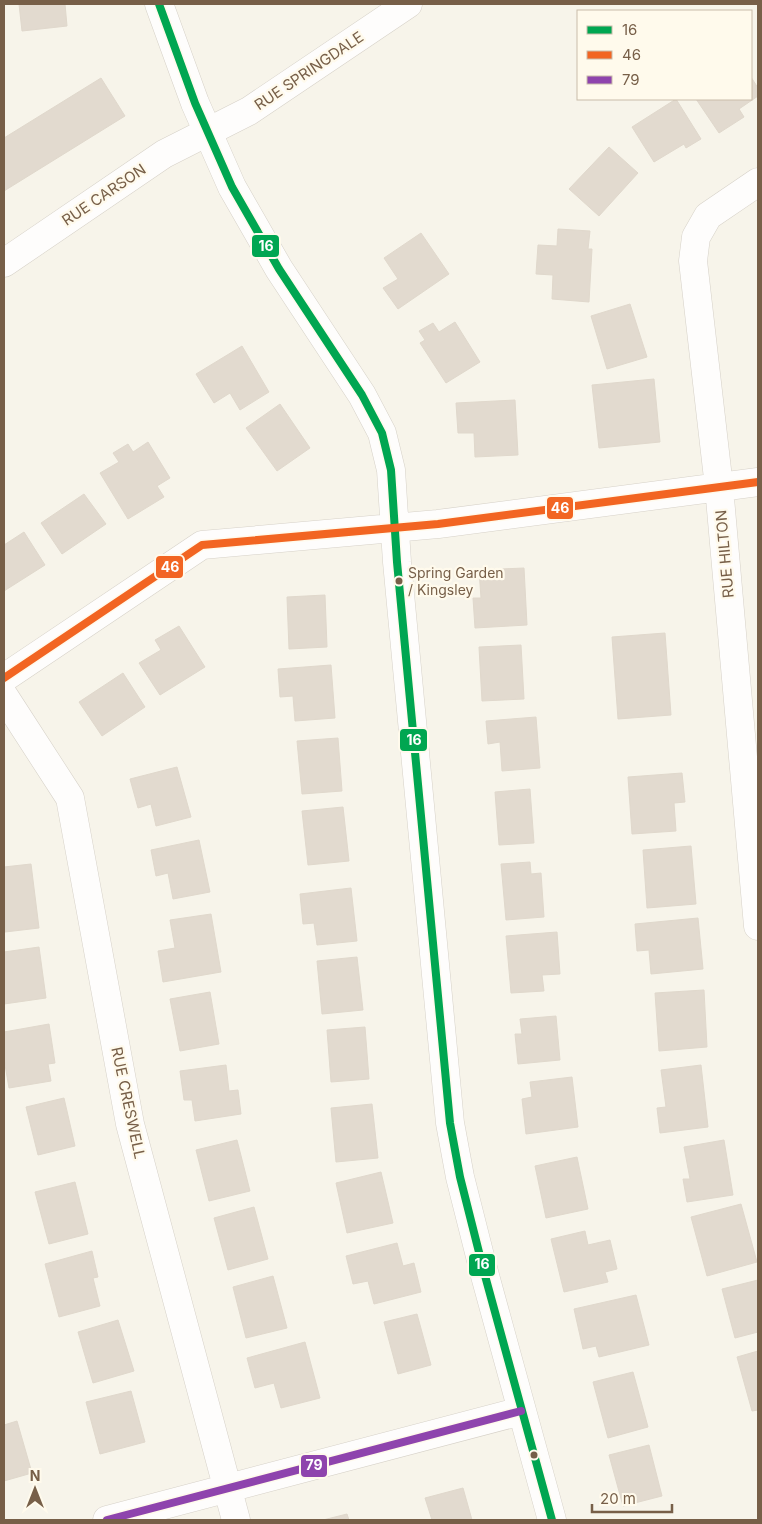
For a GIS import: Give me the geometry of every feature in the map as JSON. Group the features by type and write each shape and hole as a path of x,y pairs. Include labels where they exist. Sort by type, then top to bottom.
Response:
{"street":[{"path":"159,4 207,132 232,187 256,230 376,420 386,444 391,470 394,528 450,1123 466,1200 521,1411 552,1520"},
{"name":"RUE SPRINGDALE","path":"207,132 249,110 408,4"},
{"name":"RUE CARSON","path":"4,263 164,154 207,132"},
{"name":"RUE HILTON","path":"758,182 708,216 696,237 693,261 719,487 758,926"},
{"path":"4,678 202,545 394,528 758,482"},
{"name":"RUE CRESWELL","path":"4,696 70,798 130,1124 236,1520"},
{"path":"107,1520 521,1411"}],"building":[{"path":"19,4 65,4 67,26 22,31"},
{"path":"101,78 125,116 4,191 4,138"},
{"path":"752,79 758,88 758,96 739,109 744,117 719,133 697,100 752,100"},
{"path":"677,100 701,139 686,148 684,144 654,162 632,127"},
{"path":"609,147 638,173 599,216 569,189"},
{"path":"558,229 590,231 588,249 592,249 589,302 552,299 553,275 536,274 538,245 557,246"},
{"path":"421,233 449,274 398,309 383,288 398,279 384,258"},
{"path":"630,304 647,357 607,369 591,316"},
{"path":"455,322 480,362 446,383 420,343 425,340 419,331 433,323 439,332"},
{"path":"242,346 269,392 240,410 230,393 214,403 196,374"},
{"path":"654,379 660,442 599,448 592,385"},
{"path":"515,400 518,455 475,457 474,433 458,433 456,403"},
{"path":"280,404 310,448 277,471 246,428"},
{"path":"148,442 170,478 157,486 164,497 128,519 100,473 119,462 113,453 128,444 133,452"},
{"path":"84,494 106,524 62,554 41,523"},
{"path":"24,532 45,565 4,591 4,545"},
{"path":"524,568 527,625 475,628 473,598 481,598 479,570"},
{"path":"325,595 327,647 289,649 287,597"},
{"path":"179,626 205,667 160,695 139,663 161,650 155,640"},
{"path":"665,633 671,715 618,719 612,637"},
{"path":"521,645 524,699 482,701 479,647"},
{"path":"331,665 335,718 295,721 293,696 280,697 278,669"},
{"path":"123,673 145,707 102,736 79,702"},
{"path":"536,717 540,768 502,771 500,742 488,744 486,721"},
{"path":"338,738 342,791 302,794 297,741"},
{"path":"177,767 191,817 156,826 151,804 138,808 130,779"},
{"path":"682,773 685,802 674,803 676,831 632,834 628,777"},
{"path":"530,789 534,843 499,845 495,792"},
{"path":"343,807 349,861 308,865 302,811"},
{"path":"199,840 210,892 173,899 168,873 156,876 151,850"},
{"path":"691,846 696,904 647,908 643,850"},
{"path":"530,862 531,874 541,873 544,917 506,920 501,864"},
{"path":"31,864 39,928 5,932 4,867"},
{"path":"351,888 357,941 317,945 314,923 303,924 300,894"},
{"path":"211,914 221,972 163,982 158,951 175,948 170,920"},
{"path":"698,918 703,969 651,974 649,950 637,951 635,924"},
{"path":"557,932 560,974 542,975 544,991 511,993 506,936"},
{"path":"39,947 46,998 4,1004 4,952"},
{"path":"357,957 363,1010 322,1014 317,961"},
{"path":"704,990 707,1047 659,1051 655,993"},
{"path":"210,992 219,1044 180,1051 170,999"},
{"path":"556,1016 560,1060 518,1064 515,1034 522,1034 520,1019"},
{"path":"49,1024 55,1063 48,1064 51,1081 9,1088 4,1059 4,1032"},
{"path":"365,1027 369,1079 331,1082 327,1030"},
{"path":"226,1065 229,1091 238,1090 241,1114 195,1121 192,1100 184,1100 180,1071"},
{"path":"701,1065 708,1127 660,1133 657,1108 666,1107 661,1070"},
{"path":"572,1077 578,1127 526,1134 522,1099 532,1097 530,1082"},
{"path":"64,1098 75,1146 38,1155 26,1107"},
{"path":"372,1104 378,1158 336,1162 331,1108"},
{"path":"237,1140 250,1191 209,1201 196,1150"},
{"path":"724,1140 733,1195 687,1202 683,1179 690,1179 684,1147"},
{"path":"577,1157 588,1209 546,1218 535,1166"},
{"path":"381,1172 393,1223 347,1233 336,1183"},
{"path":"75,1182 88,1234 49,1244 35,1192"},
{"path":"741,1204 757,1262 707,1276 691,1217"},
{"path":"254,1207 268,1259 228,1270 214,1218"},
{"path":"585,1231 588,1245 610,1240 617,1269 605,1272 608,1282 564,1292 551,1239"},
{"path":"397,1243 403,1266 414,1263 421,1292 374,1304 368,1281 353,1284 346,1256"},
{"path":"92,1251 98,1277 93,1278 100,1306 59,1317 45,1264"},
{"path":"273,1276 287,1328 246,1338 233,1287"},
{"path":"758,1280 758,1332 735,1338 722,1289"},
{"path":"636,1295 649,1345 599,1357 596,1346 583,1349 574,1309"},
{"path":"417,1314 431,1365 398,1374 384,1322"},
{"path":"118,1320 134,1371 93,1383 78,1332"},
{"path":"305,1342 320,1398 281,1408 274,1383 255,1388 247,1358"},
{"path":"758,1351 758,1410 752,1411 737,1357"},
{"path":"633,1372 648,1427 608,1438 593,1382"},
{"path":"131,1391 145,1442 100,1454 86,1402"},
{"path":"17,1421 32,1473 4,1481 4,1425"},
{"path":"649,1445 662,1496 623,1506 609,1455"},
{"path":"463,1488 472,1520 432,1520 425,1498"},
{"path":"347,1514 349,1520 323,1520"}],"transit line":[{"name":"16","path":"159,4 195,103 232,187 279,269 362,395 382,433 391,470 397,562 450,1123 460,1177 484,1272 552,1520"},
{"name":"46","path":"4,678 202,545 438,524 758,482"},
{"name":"79","path":"107,1520 521,1411"}],"place":[{"name":"Spring Garden / Kingsley","path":"399,581"}]}
